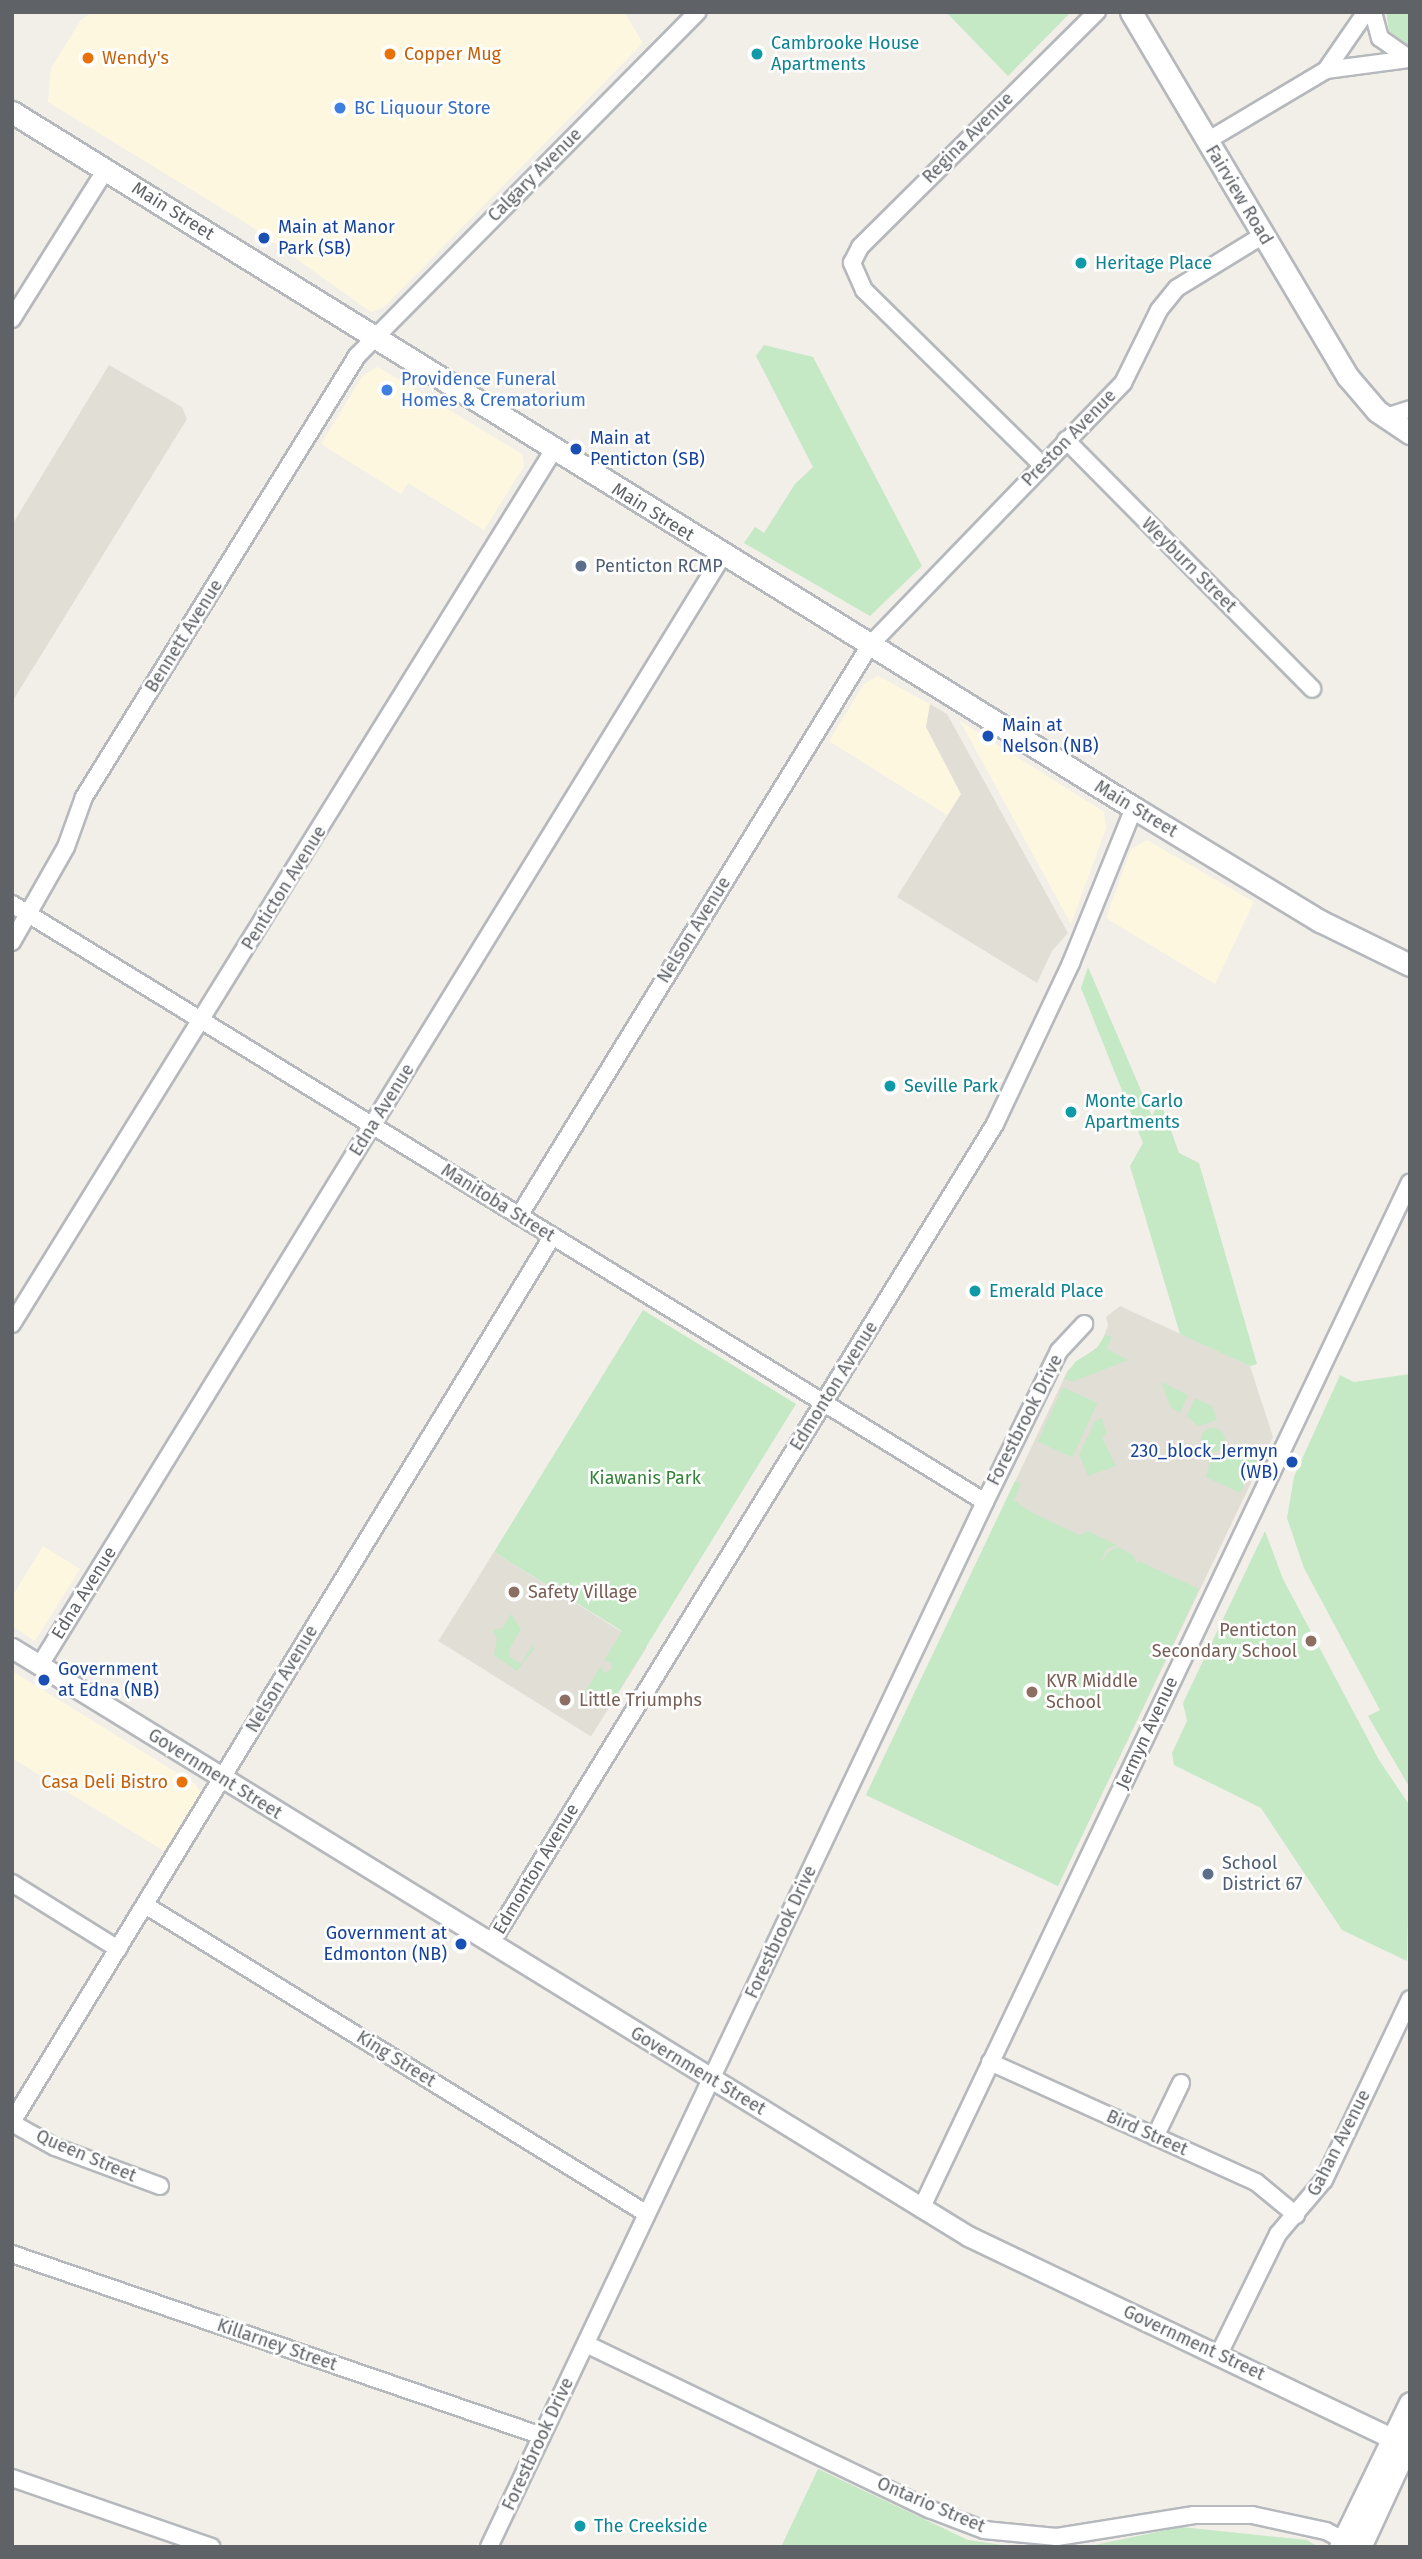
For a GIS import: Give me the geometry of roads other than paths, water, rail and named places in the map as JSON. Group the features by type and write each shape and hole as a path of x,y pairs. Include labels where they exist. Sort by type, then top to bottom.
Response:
{"main road":[{"name":"Fairview Road","path":"1131,12 1348,377 1386,417 1410,433"},
{"name":"Main Street","path":"12,111 374,339 1134,808 1320,921 1410,965"},
{"path":"1348,2544 1405,2442 1410,2403"}],"street":[{"name":"Calgary Avenue","path":"374,339 697,12"},
{"name":"Regina Avenue","path":"1042,465 864,290 853,272 860,247 1097,12"},
{"path":"1326,71 1366,12"},
{"path":"1373,12 1380,38 1410,59"},
{"path":"1207,141 1326,71 1410,59"},
{"path":"12,319 106,169"},
{"name":"Preston Avenue","path":"870,645 1123,383 1160,310 1177,288 1263,235"},
{"name":"Bennett Avenue","path":"12,942 66,847 83,797 357,356 374,339"},
{"path":"1386,417 1410,409"},
{"name":"Weyburn Street","path":"1066,440 1312,689"},
{"name":"Penticton Avenue","path":"12,1324 554,450"},
{"name":"Edna Avenue","path":"40,1665 723,555"},
{"name":"Nelson Avenue","path":"519,1216 870,645"},
{"name":"Edmonton Avenue","path":"491,1943 995,1124 1071,963 1134,808"},
{"name":"Manitoba Street","path":"12,904 985,1502"},
{"name":"Jermyn Avenue","path":"921,2209 1410,1182"},
{"name":"Nelson Avenue","path":"12,2122 552,1237"},
{"name":"Forestbrook Drive","path":"489,2547 985,1502 1059,1351 1084,1324"},
{"name":"Government Street","path":"12,1648 921,2209 1006,2256 1405,2442"},
{"path":"12,1883 118,1949"},
{"name":"King Street","path":"145,1905 647,2214"},
{"name":"Gahan Avenue","path":"1219,2354 1278,2234 1324,2180 1410,1999"},
{"name":"Bird Street","path":"990,2062 1268,2188 1296,2215"},
{"path":"1155,2137 1181,2082"},
{"name":"Queen Street","path":"12,2122 55,2147 160,2186"},
{"name":"Killarney Street","path":"12,2255 542,2436"},
{"name":"Ontario Street","path":"586,2343 929,2508 984,2530 1057,2537 1194,2515 1252,2515 1326,2530 1348,2544"},
{"path":"12,2478 211,2547"}],"place":[{"name":"Copper Mug","path":"390,54"},
{"name":"Cambrooke House Apartments","path":"757,54"},
{"name":"Wendy's","path":"88,58"},
{"name":"BC Liquour Store","path":"340,108"},
{"name":"Main at Manor Park (SB)","path":"264,238"},
{"name":"Heritage Place","path":"1081,263"},
{"name":"Providence Funeral Homes & Crematorium","path":"387,390"},
{"name":"Main at Penticton (SB)","path":"576,449"},
{"name":"Penticton RCMP","path":"581,566"},
{"name":"Main at Nelson (NB)","path":"988,736"},
{"name":"Seville Park","path":"890,1086"},
{"name":"Monte Carlo Apartments","path":"1071,1112"},
{"name":"Emerald Place","path":"975,1291"},
{"name":"230_block_Jermyn (WB)","path":"1292,1462"},
{"name":"Safety Village","path":"514,1592"},
{"name":"Penticton Secondary School","path":"1311,1641"},
{"name":"Government at Edna (NB)","path":"44,1680"},
{"name":"KVR Middle School","path":"1032,1692"},
{"name":"Little Triumphs","path":"565,1700"},
{"name":"Casa Deli Bistro","path":"182,1782"},
{"name":"School District 67","path":"1208,1874"},
{"name":"Government at Edmonton (NB)","path":"461,1944"},
{"name":"The Creekside","path":"580,2526"}],"park label":[{"name":"Kiawanis Park","path":"645,1478"}]}
